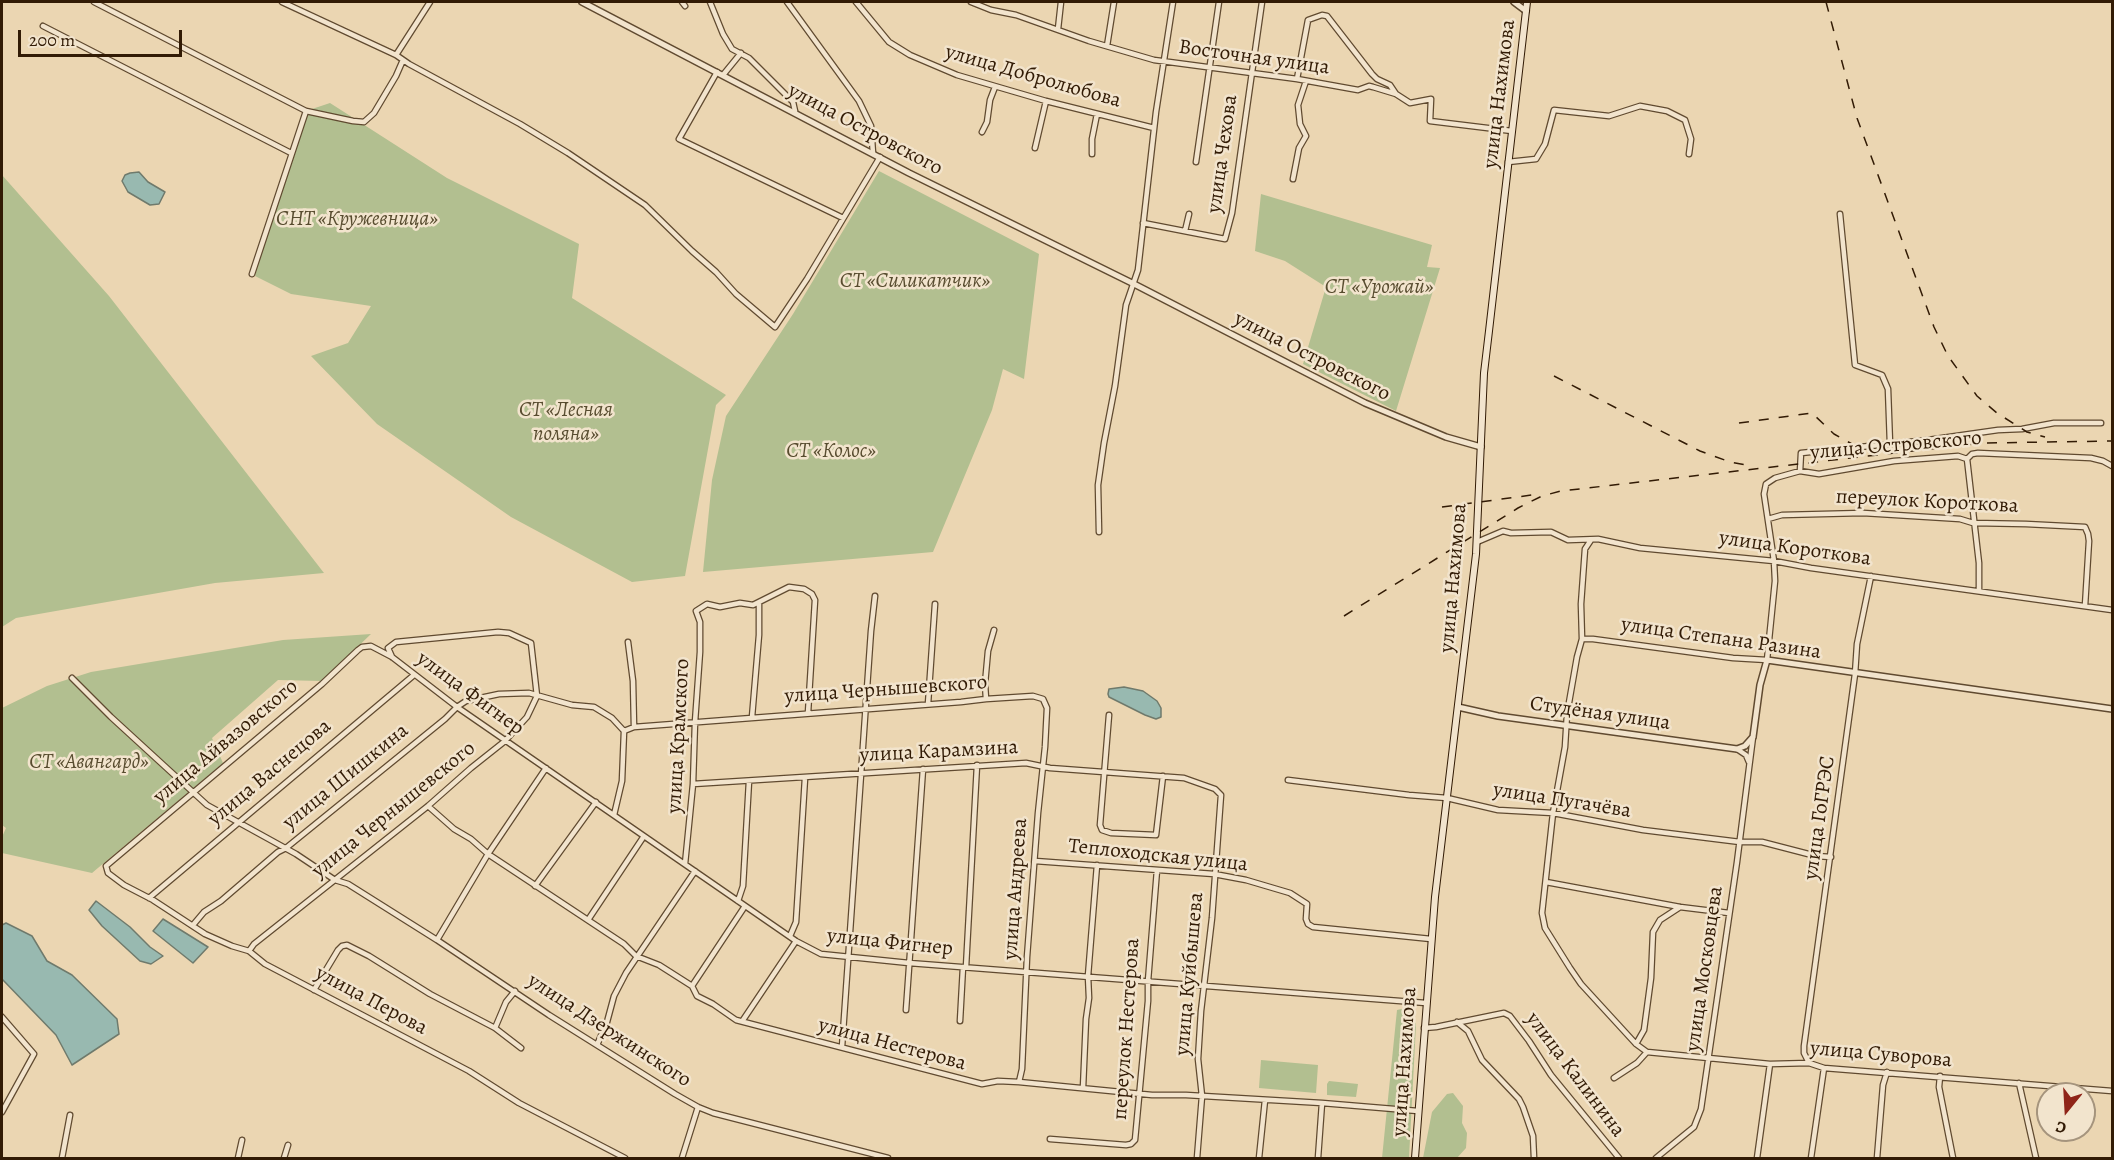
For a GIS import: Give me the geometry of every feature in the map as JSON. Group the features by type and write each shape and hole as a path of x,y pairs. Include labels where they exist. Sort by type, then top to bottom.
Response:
{"main road":[{"name":"улица Нахимова","path":"1415,1158 1431,939 1477,542 1488,331 1527,2"}],"street":[{"path":"94,2 306,111 353,122 364,122 374,113 403,60"},
{"path":"282,2 396,55 520,124 645,206 716,272 735,294 775,327 880,157"},
{"path":"396,55 430,2"},
{"name":"улица Островского","path":"582,2 880,157 1365,403 1436,433 1481,447"},
{"path":"710,2 732,49 749,58 792,102 795,111"},
{"path":"787,2 859,101 871,126 873,153"},
{"name":"улица Добролюбова","path":"856,2 884,38 895,46 957,75 1046,101 1154,128"},
{"name":"Восточная улица","path":"971,2 1164,62 1208,66 1358,90 1369,86 1395,94 1410,103 1431,99 1430,121 1512,131"},
{"path":"1058,29 1061,2"},
{"path":"1107,46 1114,2"},
{"path":"1099,532 1098,485 1126,304 1138,270 1154,128 1173,2"},
{"path":"1196,162 1219,2"},
{"name":"улица Чехова","path":"1185,231 1225,239 1232,213 1262,2"},
{"path":"1514,2 1526,11"},
{"path":"1297,79 1308,20 1327,16 1372,74 1390,85 1395,94"},
{"path":"43,26 291,153"},
{"path":"741,53 720,73 679,139 843,218"},
{"path":"1293,179 1299,148 1306,136 1300,124 1298,105 1306,81"},
{"path":"982,132 987,122 994,87"},
{"path":"1035,148 1046,101"},
{"path":"1508,162 1536,159 1545,144 1554,110 1609,116 1640,106 1667,111 1685,120 1691,139 1689,154"},
{"path":"252,274 306,111"},
{"path":"1092,153 1097,114"},
{"path":"1143,223 1185,231 1189,214"},
{"path":"1840,214 1855,365 1881,375 1888,389 1890,444"},
{"path":"1800,471 1801,453 2022,429 2054,423 2101,423"},
{"name":"улица Островского","path":"1766,484 1775,478 1800,471 1819,474 1894,461 1958,456 1966,459 1978,453 2091,458 2112,466"},
{"path":"1966,459 1979,563 1979,591"},
{"name":"улица Московцева","path":"1656,1158 1696,1124 1701,1109 1740,842 1760,685 1767,660 1774,603 1774,561 1764,494 1766,484"},
{"name":"переулок Короткова","path":"1768,519 1782,515 1863,513 1938,517 1973,523 2085,527 2089,541 2085,606"},
{"name":"улица Короткова","path":"1477,542 1503,531 1510,533 1551,532 1568,540 1598,539 1640,548 1774,561 2112,610"},
{"path":"1591,540 1585,549 1581,604 1582,639 1566,714 1565,747 1553,813 1542,906 1545,928 1581,984 1636,1044 1647,1052 1637,1064 1614,1078"},
{"name":"улица ГоГРЭС","path":"1809,1063 1804,1047 1856,674 1857,644 1871,576"},
{"path":"752,717 759,635 759,604 789,587 804,589 812,594 815,600 808,712"},
{"path":"842,1047 875,596"},
{"name":"улица Крамского","path":"685,864 693,784 694,722 700,652 700,622 696,611 707,604 720,607 740,603 759,604"},
{"path":"928,704 935,604"},
{"path":"986,699 988,651 994,630"},
{"path":"392,657 388,648 396,642 503,632 531,643 537,696"},
{"name":"улица Степана Разина","path":"1582,639 1733,658 1767,660 1880,678 2112,709"},
{"path":"628,642 633,681 634,727"},
{"name":"улица Фигнер","path":"371,646 392,657 457,707 796,941 821,954 909,963 1206,984 1426,1003"},
{"name":"улица Айвазовского","path":"106,869 110,861 322,684 358,650 371,646"},
{"name":"улица Васнецова","path":"149,898 414,675"},
{"name":"улица Дзержинского","path":"72,678 207,805 286,848 335,880 348,884 597,1045 698,1107 740,1121 888,1158"},
{"name":"улица Шишкина","path":"193,925 204,912 247,880 278,852 286,848 466,701 483,696 529,693 537,696"},
{"name":"улица Чернышевского","path":"249,951 254,944 506,741 527,717 537,696"},
{"name":"улица Фигнер","path":"537,696 572,705 594,707 612,718 624,731"},
{"name":"улица Чернышевского","path":"624,731 634,727 808,712 866,710 1033,696 1043,699"},
{"name":"улица Андреева","path":"1019,1082 1022,1069 1047,716 1047,708 1043,699"},
{"name":"Студёная улица","path":"1458,707 1498,716 1737,749"},
{"path":"1109,715 1103,771 1100,825 1102,830 1111,833 1156,835 1163,776"},
{"path":"614,815 622,781 624,731"},
{"path":"1737,749 1745,746 1753,737"},
{"path":"1737,749 1746,755 1749,764"},
{"name":"улица Карамзина","path":"693,784 1026,763 1163,776 1194,781 1219,792"},
{"path":"960,1021 977,765"},
{"path":"437,940 488,854 546,768"},
{"path":"906,1010 923,769"},
{"path":"790,936 796,922 805,778"},
{"name":"улица Пугачёва","path":"1288,780 1447,798 1498,810 1553,813 1643,830 1740,842 1762,842 1816,856 1831,857"},
{"path":"738,901 743,886 749,781"},
{"name":"улица Куйбышева","path":"1197,1158 1202,1096 1198,1059 1201,1011 1206,984 1219,792"},
{"path":"535,886 596,802"},
{"name":"улица Нестерова","path":"428,806 488,854 624,944 636,956 659,965 692,986 697,996 733,1018 814,1042 842,1047 982,1084 998,1081 1019,1082 1140,1092 1152,1095 1322,1103 1418,1111"},
{"path":"588,920 644,836"},
{"name":"Теплоходская улица","path":"1035,861 1214,874 1246,880 1290,893 1307,904 1306,919 1313,927 1431,939"},
{"path":"1083,1088 1089,998 1088,976 1097,865"},
{"name":"улица Перова","path":"106,869 124,885 149,898 205,934 249,951 265,964 469,1071 519,1103 625,1158"},
{"name":"переулок Нестерова","path":"1050,1139 1131,1144 1135,1140 1148,1001 1156,870"},
{"path":"597,1045 615,996 636,956 695,871"},
{"path":"1546,882 1680,907 1730,913"},
{"path":"692,986 745,906"},
{"path":"1636,1044 1644,1030 1651,978 1653,932 1660,921 1680,907"},
{"path":"743,1020 796,941"},
{"path":"314,990 338,950 347,945 430,994 495,1028 521,1048"},
{"path":"495,1028 505,1005 515,991"},
{"name":"улица Калинина","path":"1457,1023 1504,1013 1510,1016 1551,1075 1619,1158"},
{"path":"2,1017 34,1054 2,1112"},
{"path":"1424,1028 1457,1023 1468,1031 1482,1060 1519,1098 1533,1136 1534,1158"},
{"name":"улица Суворова","path":"1647,1052 1770,1064 1809,1063 1824,1068 2112,1091"},
{"path":"1757,1158 1770,1064"},
{"path":"1811,1158 1824,1068"},
{"path":"1877,1158 1883,1085 1887,1072"},
{"path":"1940,1076 1939,1087 1953,1158"},
{"path":"2019,1083 2036,1158"},
{"path":"1259,1158 1265,1100"},
{"path":"1318,1158 1322,1103"},
{"path":"682,1158 698,1107"},
{"path":"62,1158 70,1115"},
{"path":"238,1158 242,1140"},
{"path":"284,1158 288,1145"}],"green space":[{"name":"СТ «Лесная поляна»","path":"330,103 447,178 579,244 572,298 726,395 716,405 685,576 632,582 511,517 377,424 311,356 348,343 371,306 291,294 255,276 306,111"},
{"path":"879,171 1039,254 1024,379 1003,369 992,410 933,552 703,572 712,480 726,416 793,314"},
{"path":"2,175 109,296 324,573 215,583 16,618 2,627"},
{"name":"СТ «Урожай»","path":"1261,194 1432,245 1427,267 1440,268 1396,411 1303,364 1326,287 1285,261 1255,251"},
{"name":"СТ «Авангард»","path":"371,634 322,681 278,680 212,738 223,763 92,873 2,853 2,837 6,828 2,825 2,708 47,686 91,672 283,640"},
{"path":"1410,1007 1416,1025 1409,1158 1382,1158 1397,1010"},
{"path":"1261,1060 1318,1065 1316,1093 1259,1088"},
{"path":"1329,1081 1358,1084 1356,1097 1327,1095"},
{"path":"1453,1093 1463,1106 1462,1123 1467,1133 1466,1148 1457,1158 1423,1158 1432,1112 1447,1094"}],"water":[{"path":"139,172 148,182 165,192 159,204 150,205 128,192 122,181 125,175"},
{"path":"1124,687 1143,691 1157,701 1161,708 1161,717 1156,719 1145,715 1109,697 1109,689"},
{"path":"96,901 163,956 151,964 140,961 102,926 89,910"},
{"path":"163,919 208,947 193,963 153,931"},
{"path":"6,923 32,936 47,961 72,975 117,1019 119,1034 72,1065 56,1035 2,979 2,925"}],"railway":[{"path":"1826,2 1857,118 1934,327 1948,356 1977,396 1997,413 2027,432 2045,437"},
{"path":"1554,376 1700,451 1730,462 1751,466"},
{"path":"1739,423 1812,413 1834,434 1852,444 1878,452"},
{"path":"1344,616 1518,508 1542,496 1561,491 1983,443 2112,441"},
{"path":"1442,507 1532,495"}],"park label":[{"name":"СНТ «Кружевница»","path":"357,220"},
{"name":"СТ «Силикатчик»","path":"915,282"},
{"name":"СТ «Колос»","path":"831,452"}]}
